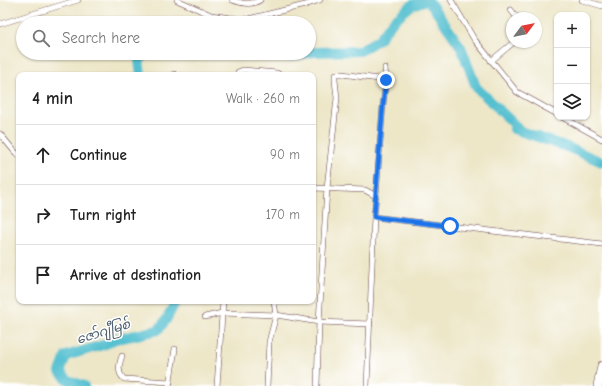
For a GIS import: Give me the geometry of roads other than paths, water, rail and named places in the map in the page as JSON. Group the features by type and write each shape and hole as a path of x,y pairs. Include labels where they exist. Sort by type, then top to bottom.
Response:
{"highway":[{"path":"599,385 602,366"}],"street":[{"path":"26,16 78,0"},
{"path":"177,0 211,15 218,16"},
{"path":"232,0 251,4 260,0"},
{"path":"260,16 320,0"},
{"path":"582,0 602,6"},
{"path":"453,1 474,39 517,92 554,112"},
{"path":"0,24 16,19"},
{"path":"491,61 507,48"},
{"path":"367,386 374,217 386,80 385,68"},
{"path":"238,72 243,70 266,72"},
{"path":"317,386 319,322 327,188 337,98 335,76 337,74 342,74 386,80"},
{"path":"567,120 602,139"},
{"path":"0,134 16,153"},
{"path":"316,188 365,190 376,196"},
{"path":"374,217 602,244"},
{"path":"217,386 223,304"},
{"path":"267,386 269,342 276,315 274,304"},
{"path":"205,317 222,313 276,315 319,322 370,324"},
{"path":"122,356 119,363 119,372 124,379 169,384 175,349"}],"waterway":[{"name":"ဇော်ဂျီမြစ်","path":"316,52 360,51 379,39 393,21 412,5 426,0"},
{"name":"ဇော်ဂျီမြစ်","path":"428,0 461,47 476,87 516,126 514,129 567,147 602,162"},
{"name":"ဇော်ဂျီမြစ်","path":"140,60 141,72"},
{"name":"ဇော်ဂျီမြစ်","path":"84,386 68,380 60,372 66,356 106,344 115,339 158,330 166,320 174,304"}]}
